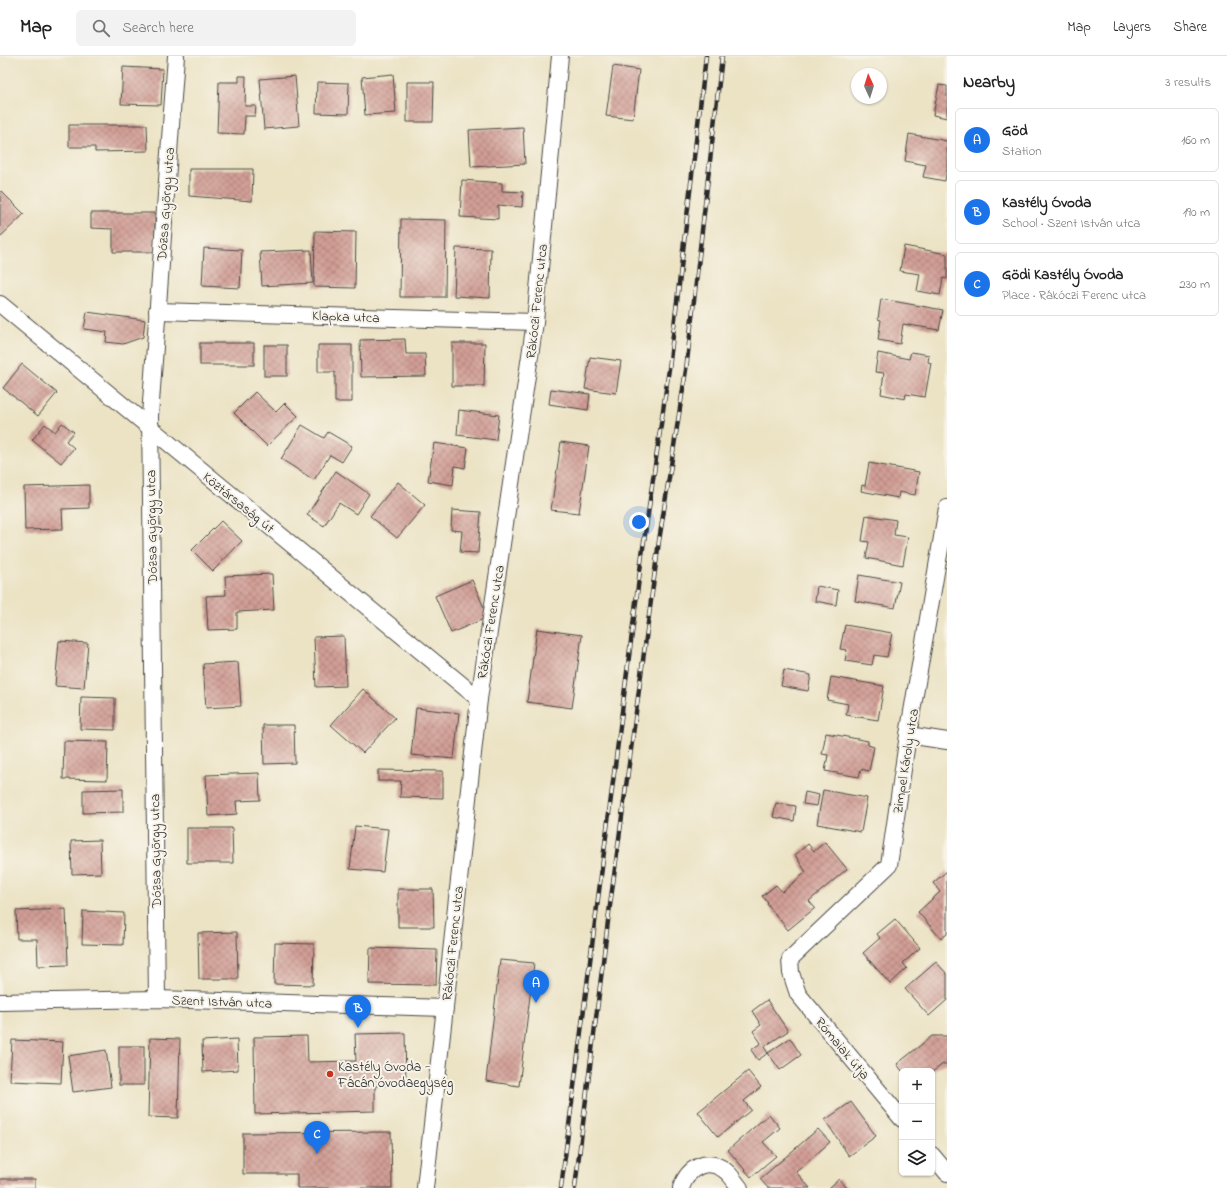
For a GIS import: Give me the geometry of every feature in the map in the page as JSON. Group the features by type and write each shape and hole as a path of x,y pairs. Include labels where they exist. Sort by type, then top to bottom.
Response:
{"street":[{"name":"Dózsa György utca","path":"157,999 150,428 176,56"},
{"name":"Rákóczi Ferenc utca","path":"425,1188 479,699 535,322 560,56"},
{"name":"Köztársaság út","path":"0,304 479,699"},
{"name":"Klapka utca","path":"157,311 535,322"},
{"name":"Zimpel Károly utca","path":"791,973 790,959 889,866 908,735 947,508"},
{"path":"908,735 947,741"},
{"name":"Rómaiak útja","path":"791,973 798,994 899,1115"},
{"name":"Szent István utca","path":"0,1002 157,999 445,1008"},
{"path":"935,1159 947,1173"},
{"path":"681,1188 684,1179 691,1169 704,1165 718,1166 728,1172 740,1188"}],"building":[{"path":"613,66 639,70 633,119 606,116"},
{"path":"123,67 163,69 161,105 121,104"},
{"path":"393,74 396,113 365,115 362,77"},
{"path":"239,76 246,76 245,106 256,106 255,116 245,116 244,134 217,133 219,82 239,82"},
{"path":"295,76 299,126 264,129 260,79"},
{"path":"317,82 349,83 348,114 316,113"},
{"path":"407,82 434,82 433,122 407,122"},
{"path":"939,85 947,86 947,118 933,115"},
{"path":"69,125 147,125 148,151 95,152 95,147 69,147"},
{"path":"523,127 525,164 471,167 469,130"},
{"path":"909,134 947,141 947,169 945,181 923,177 926,165 905,161"},
{"path":"189,169 253,169 252,201 189,196"},
{"path":"462,180 502,183 502,191 523,192 522,207 498,205 498,219 460,217"},
{"path":"1,191 24,214 0,237 0,193"},
{"path":"91,213 155,213 155,252 113,252 113,229 91,228"},
{"path":"401,219 446,220 445,297 400,297"},
{"path":"315,231 356,232 355,288 314,287"},
{"path":"904,246 947,254 947,279 943,278 940,295 917,291 920,274 900,271"},
{"path":"204,248 242,250 240,288 202,286"},
{"path":"456,248 491,249 490,298 454,296"},
{"path":"311,250 313,283 262,286 260,252"},
{"path":"881,299 943,310 939,330 903,324 900,344 878,340 881,320 878,319"},
{"path":"87,312 145,320 143,337 123,344 106,342 107,332 84,329"},
{"path":"405,339 406,354 425,354 426,376 361,377 360,340"},
{"path":"200,343 254,343 254,365 200,365"},
{"path":"452,343 485,343 484,386 452,386"},
{"path":"264,345 287,345 287,376 264,376"},
{"path":"318,345 352,345 352,402 335,402 335,372 318,372"},
{"path":"911,352 929,355 928,362 931,363 925,397 906,394 905,399 881,394 884,373 875,372 878,353 909,359"},
{"path":"590,357 621,361 616,393 585,389"},
{"path":"22,364 57,393 38,416 3,388"},
{"path":"551,389 590,394 588,410 549,404"},
{"path":"255,392 276,412 285,403 298,416 267,446 234,413"},
{"path":"459,410 499,415 496,440 457,435"},
{"path":"62,423 74,432 66,441 74,448 61,463 32,440 45,424 55,432"},
{"path":"302,425 324,438 328,432 352,446 342,462 330,455 314,480 281,459"},
{"path":"561,442 589,446 579,513 551,510"},
{"path":"434,443 468,448 465,468 455,466 453,485 428,481"},
{"path":"869,463 919,472 915,495 899,492 898,498 861,491 862,485 865,486"},
{"path":"336,471 369,494 356,514 339,503 324,526 307,515"},
{"path":"398,482 425,505 397,538 370,516"},
{"path":"89,485 89,508 62,509 63,529 25,530 24,487"},
{"path":"452,510 481,512 478,553 460,552 462,531 451,530"},
{"path":"866,515 896,520 894,535 908,537 903,565 866,558 869,542 862,541"},
{"path":"221,521 242,541 213,571 192,550"},
{"path":"272,574 274,610 237,612 237,629 208,630 206,596 226,595 225,576"},
{"path":"859,575 900,582 895,608 855,601"},
{"path":"472,580 488,617 451,633 435,596"},
{"path":"817,586 838,590 836,605 815,601"},
{"path":"845,625 892,633 887,657 874,655 872,665 845,661 847,650 840,649"},
{"path":"537,629 582,635 572,708 527,702"},
{"path":"344,636 346,686 316,687 314,637"},
{"path":"59,641 88,643 84,688 55,686"},
{"path":"238,662 241,706 206,708 203,664"},
{"path":"784,670 811,675 808,691 781,686"},
{"path":"831,677 884,686 878,720 846,715 848,704 827,700"},
{"path":"363,689 395,718 363,753 331,725"},
{"path":"81,697 115,698 115,730 80,729"},
{"path":"416,708 459,713 454,759 411,755"},
{"path":"263,725 294,725 295,763 264,764"},
{"path":"826,733 868,741 868,745 874,747 869,771 861,769 859,777 825,771 828,755 822,754"},
{"path":"64,741 108,742 107,780 63,779"},
{"path":"378,770 443,771 443,798 400,797 401,781 378,781"},
{"path":"259,773 260,800 236,801 237,814 208,816 206,775"},
{"path":"123,789 123,812 83,813 83,790"},
{"path":"823,790 867,798 861,832 817,824"},
{"path":"805,792 819,795 817,806 803,804"},
{"path":"776,803 796,806 794,821 773,817"},
{"path":"355,826 388,829 383,872 350,869"},
{"path":"187,828 232,828 233,863 187,863"},
{"path":"100,840 101,873 72,874 71,841"},
{"path":"825,842 847,869 809,901 815,908 788,930 762,896 776,885 782,892 806,872 795,855 808,844 814,851"},
{"path":"947,871 947,934 941,939 918,912 940,892 933,883"},
{"path":"398,889 433,889 434,927 398,927"},
{"path":"66,909 68,965 38,966 37,939 17,939 16,911"},
{"path":"83,911 124,913 123,945 82,944"},
{"path":"895,919 920,948 903,963 907,968 890,984 863,953 880,938 877,934"},
{"path":"237,932 238,979 199,979 198,933"},
{"path":"275,943 314,944 313,985 274,984"},
{"path":"370,948 437,950 436,985 369,984"},
{"path":"500,960 534,963 519,1086 486,1081"},
{"path":"936,962 947,974 947,1000 929,1016 905,989"},
{"path":"767,1000 788,1031 764,1047 768,1053 758,1060 751,1050 761,1043 753,1031 761,1025 752,1011"},
{"name":"Kastély Óvoda - Fácán óvodaegység","path":"405,1033 406,1085 375,1086 375,1111 255,1114 254,1037 307,1036 308,1062 356,1061 355,1034"},
{"path":"932,1036 947,1036 947,1064 943,1064 935,1070 935,1068 900,1068 897,1064"},
{"path":"150,1038 180,1039 178,1118 148,1117"},
{"path":"790,1038 801,1055 780,1070 768,1053"},
{"path":"237,1039 238,1070 203,1072 202,1041"},
{"path":"12,1040 63,1042 61,1083 10,1081"},
{"path":"119,1046 144,1046 144,1085 119,1085"},
{"path":"106,1050 111,1087 73,1092 68,1056"},
{"path":"748,1071 761,1087 744,1101 751,1110 718,1137 698,1112"},
{"path":"851,1102 876,1136 849,1156 825,1120"},
{"path":"769,1114 780,1128 763,1142 776,1156 751,1177 728,1150"},
{"path":"818,1129 830,1142 796,1172 810,1188 768,1188 760,1179"},
{"path":"391,1132 392,1188 297,1188 297,1174 243,1174 243,1133"},
{"path":"0,1179 35,1179 35,1188 0,1188"},
{"path":"839,1179 847,1188 829,1188"}],"railway":[{"path":"561,1188 642,555 669,369 706,56"},
{"path":"575,1188 609,913 659,541 686,370 722,56"}],"place":[{"name":"Göd","path":"536,1003"},
{"name":"Kastély Óvoda","path":"358,1028"},
{"name":"Kastély Óvoda - Fácán óvodaegység","path":"330,1074"},
{"name":"Gödi Kastély Óvoda","path":"317,1154"}]}
